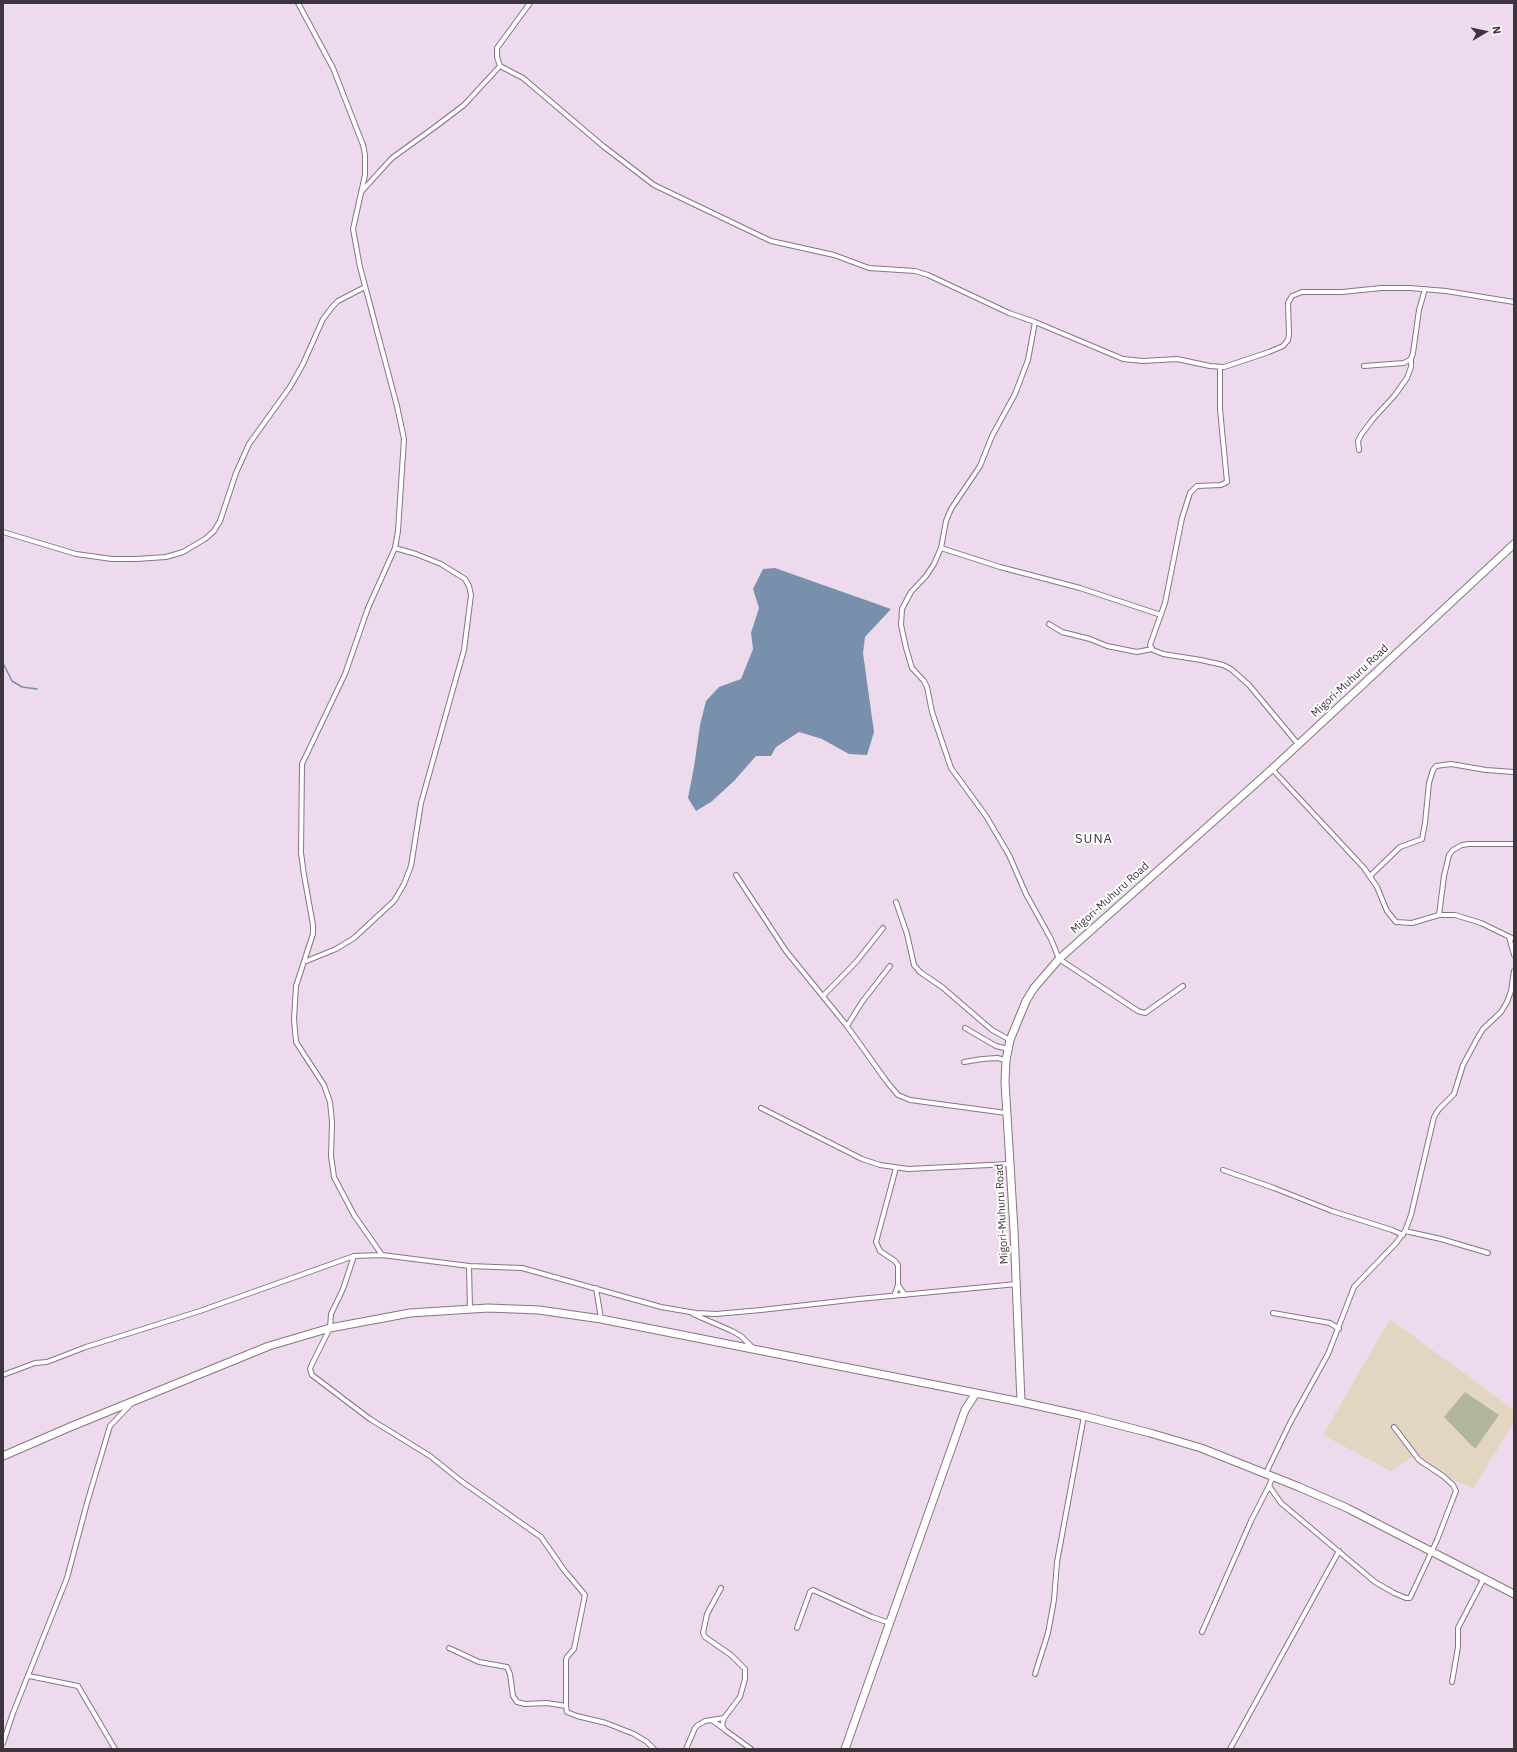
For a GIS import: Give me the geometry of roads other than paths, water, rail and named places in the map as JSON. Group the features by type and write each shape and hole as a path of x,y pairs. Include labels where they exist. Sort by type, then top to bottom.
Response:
{"highway":[{"name":"Migori-Muhuru Road","path":"1021,1402 1017,1284 1006,1113 1006,1060 1010,1040 1026,1001 1038,983 1059,959 1272,769 1514,544"},
{"path":"3,1456 269,1346 330,1328 410,1313 470,1308 531,1309 601,1319 1021,1402 1084,1416 1201,1448 1266,1473 1347,1508 1514,1594"},
{"path":"965,1410 966,1391"},
{"path":"845,1749 965,1410 976,1393"}],"street":[{"path":"298,3 336,73 363,145 366,163 365,175 353,229 365,288 404,439 398,531 395,548 368,608 345,674 302,764 302,853 304,875 313,925 312,939 295,991 294,1036 301,1052 324,1085 331,1110 332,1170 337,1185 354,1215 382,1255"},
{"path":"530,3 497,48 497,57 500,66 524,78 636,172 654,185 771,241 834,255 869,268 915,272 928,275 952,285 991,306 1035,322 1123,359 1143,361 1177,359 1220,367 1231,366 1252,359 1283,346 1289,336 1288,303 1290,298 1297,293 1342,292 1388,287 1425,289 1514,302"},
{"path":"361,193 392,158 454,114 500,66"},
{"path":"3,532 76,554 112,559 166,557 183,552 202,542 217,527 223,516 236,473 249,444 290,387 303,364 323,319 338,301 365,288"},
{"path":"1359,450 1358,441 1361,435 1373,419 1395,395 1407,378 1411,367 1419,310 1425,289"},
{"path":"1035,322 1030,353 1024,374 992,436 980,466 951,508 946,521 941,548 930,570 911,592 902,608 901,625 909,661 915,673 926,684 932,712 951,768 965,790 981,809 1009,855 1026,894 1051,939 1059,959 1138,1011 1145,1013 1184,986"},
{"path":"1364,366 1404,363 1411,359"},
{"path":"1152,649 1151,641 1161,616 1170,583 1184,511 1190,492 1197,486 1221,485 1227,482 1220,412 1220,367"},
{"path":"304,962 336,949 354,938 394,901 404,884 411,866 422,802 464,650 471,595 469,586 465,579 441,564 416,554 395,548"},
{"path":"941,548 1000,567 1080,588 1161,616"},
{"path":"1049,624 1062,632 1090,639 1111,647 1137,652 1152,649 1163,654 1201,660 1223,665 1232,669 1248,685 1298,744"},
{"path":"1370,876 1400,847 1422,839 1425,827 1430,783 1433,770 1436,766 1451,764 1486,770 1514,772"},
{"path":"1272,769 1370,876 1387,910 1396,922 1412,923 1447,914 1467,918 1500,931 1512,938 1514,954"},
{"path":"1439,915 1444,876 1449,855 1453,850 1462,845 1469,844 1514,844"},
{"path":"736,875 786,951 847,1026 886,1082 898,1095 910,1100 1006,1113"},
{"path":"896,902 907,934 914,965 920,972 942,987 992,1030 1010,1040"},
{"path":"823,996 857,961 883,928"},
{"path":"847,1026 862,1002 890,966"},
{"path":"1266,1473 1290,1423 1328,1354 1339,1329 1354,1287 1404,1233 1411,1215 1434,1117 1439,1109 1454,1094 1463,1065 1483,1029 1501,1012 1507,1002 1511,991 1514,971"},
{"path":"965,1028 996,1046 1008,1049"},
{"path":"964,1062 982,1058 1006,1060"},
{"path":"761,1108 874,1164 896,1168 953,1168 1010,1164"},
{"path":"894,1296 898,1285 898,1265 896,1260 880,1251 876,1242 896,1168"},
{"path":"1223,1170 1332,1211 1392,1230 1441,1239 1488,1252"},
{"path":"3,1375 35,1363 47,1362 86,1347 200,1312 354,1256 382,1255 469,1266 522,1268 661,1307 689,1313 716,1314 1017,1284"},
{"path":"354,1256 343,1289 331,1314 330,1328 310,1371 314,1377 370,1419 430,1456 472,1489 538,1533 564,1570 584,1594 574,1649 567,1656 566,1660 566,1706 569,1714 606,1723 634,1734 647,1742 654,1749"},
{"path":"469,1266 470,1308"},
{"path":"898,1285 905,1295"},
{"path":"596,1288 601,1319"},
{"path":"689,1313 732,1331 741,1336 754,1349"},
{"path":"1274,1313 1330,1323 1339,1329"},
{"path":"3,1743 13,1713 67,1578 91,1488 110,1426 132,1403"},
{"path":"1035,1674 1048,1633 1054,1600 1057,1562 1084,1416"},
{"path":"1269,1486 1281,1503 1380,1585 1408,1598 1411,1597 1456,1491 1453,1485 1446,1479 1419,1460 1394,1427"},
{"path":"1202,1632 1250,1521 1273,1476"},
{"path":"1230,1749 1339,1552"},
{"path":"1452,1682 1458,1647 1458,1628 1484,1578"},
{"path":"721,1588 707,1614 703,1633 707,1639 741,1664 746,1675 740,1697 724,1718 723,1728"},
{"path":"796,1628 810,1592 813,1590 872,1617 890,1623"},
{"path":"449,1648 479,1662 507,1667 510,1674 513,1696 517,1702 525,1704 547,1703 566,1706"},
{"path":"28,1676 72,1683 79,1687 115,1749"},
{"path":"686,1749 698,1725 705,1721 724,1718"},
{"path":"712,1721 751,1749"}],"water":[{"path":"775,568 891,609 865,637 863,653 874,732 867,755 849,754 822,739 799,732 776,747 771,756 756,756 734,781 711,802 696,811 688,798 700,725 706,701 719,687 741,679 753,649 751,633 759,608 753,589 763,569"}],"waterway":[{"path":"3,663 12,681 22,687 37,689"}],"district":[{"name":"SUNA","path":"1094,839"}]}
